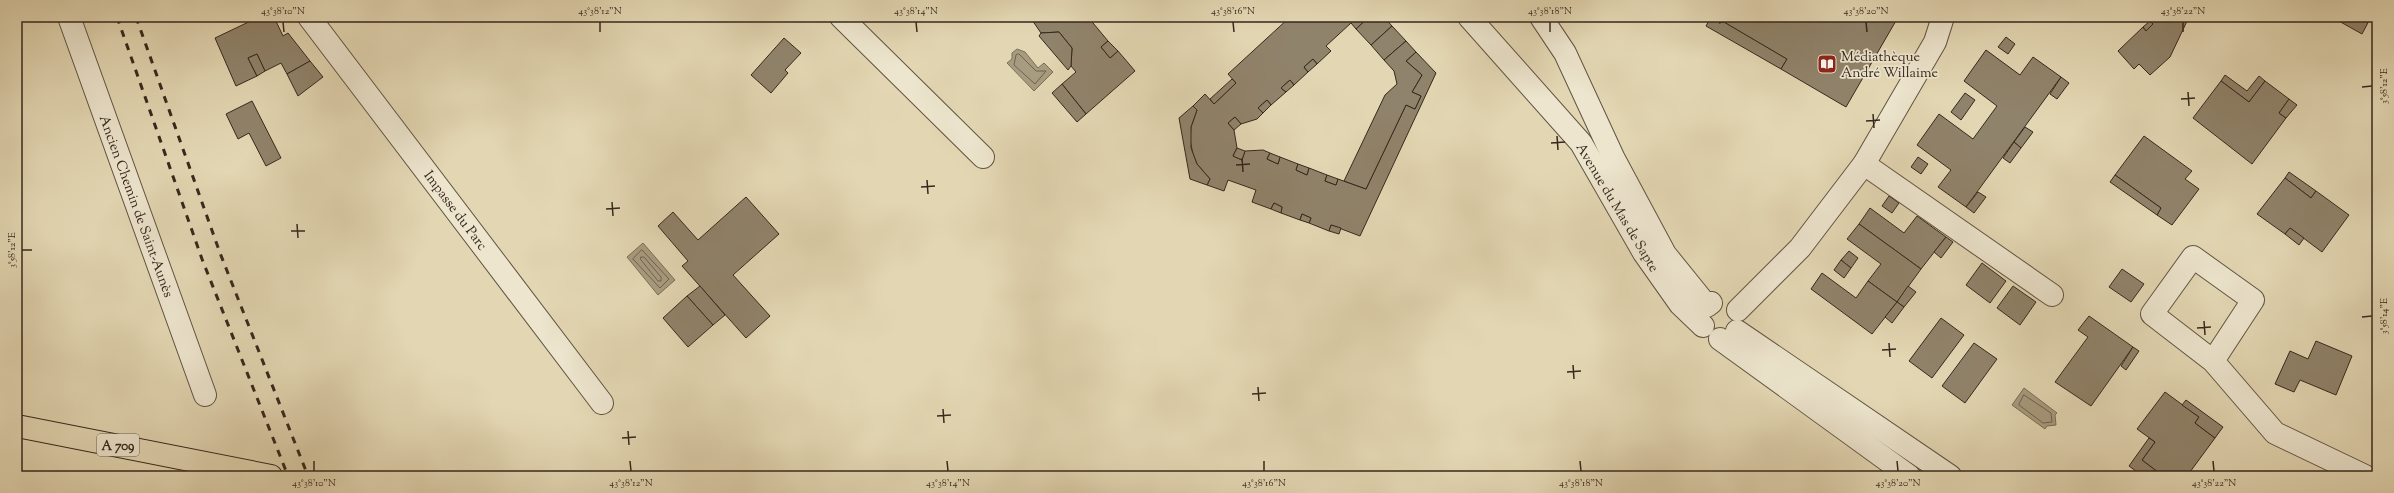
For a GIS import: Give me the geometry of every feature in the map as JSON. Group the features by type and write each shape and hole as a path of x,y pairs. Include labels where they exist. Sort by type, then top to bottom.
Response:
{"highway":[{"name":"A 709","path":"17,426 272,476"}],"street":[{"name":"Ancien Chemin de Saint-Aunès","path":"69,17 205,395"},
{"name":"Impasse du Parc","path":"309,17 602,403"},
{"path":"841,17 983,157"},
{"name":"Avenue du Mas de Sapte","path":"1469,17 1581,143 1644,253 1680,304 1703,326 1709,335 1732,326"},
{"name":"Avenue du Mas de Sapte","path":"1541,17 1565,53 1614,159 1665,254 1707,306 1717,301 1729,302 1732,326 1909,476"},
{"path":"1732,326 1800,248 1864,164 1935,42 1943,17"},
{"path":"1864,164 2052,295"},
{"path":"2213,361 2253,300 2193,257 2152,314 2213,361 2275,433 2365,476"},
{"path":"1703,326 1703,313 1712,303"},
{"name":"Avenue du Mas de Sapte","path":"1732,326 1852,407 1950,476"}],"water":[{"path":"1017,49 1025,52 1038,68 1044,63 1053,72 1034,91 1007,63 1012,59 1012,53"},
{"path":"643,243 675,280 658,295 627,257"},
{"path":"2024,388 2057,413 2055,415 2056,425 2047,426 2045,429 2012,405"}],"building":[{"path":"259,17 274,17 283,36 288,33 310,61 287,74 281,63 265,71 257,54 248,58 257,76 236,86 215,38"},
{"path":"1030,17 1088,17 1108,41 1101,47 1110,58 1118,51 1135,71 1086,114 1062,84 1076,72 1071,66 1072,48 1059,32 1041,33"},
{"path":"1290,17 1369,17 1356,29 1351,23 1326,46 1331,51 1317,64 1313,59 1304,67 1308,72 1294,85 1290,80 1281,88 1286,92 1271,105 1267,100 1258,108 1263,113 1257,119 1241,124 1235,117 1228,123 1234,130 1237,148 1233,156 1242,160 1245,151 1263,150 1270,153 1267,159 1278,164 1280,157 1298,164 1296,170 1307,175 1309,168 1327,175 1325,181 1336,185 1338,179 1366,189 1406,105 1415,109 1421,96 1412,92 1422,75 1406,61 1416,52 1436,73 1360,236 1331,225 1329,231 1309,223 1311,218 1302,214 1300,220 1281,213 1282,207 1274,203 1271,209 1252,202 1256,190 1228,180 1224,191 1207,185 1210,179 1197,164 1193,154 1190,140 1191,127 1197,110 1193,106 1205,94 1214,104 1236,83 1228,74"},
{"path":"1369,17 1384,17 1392,26 1371,45 1356,29"},
{"path":"1711,17 1725,17 1719,23 1724,22 1787,59 1781,69 1706,26"},
{"name":"Médiathèque André Willaime","path":"1725,17 1893,17 1897,19 1846,107 1781,69 1787,59 1724,22 1719,23"},
{"path":"2151,17 2189,17 2170,57 2150,75 2139,64 2134,69 2118,51 2143,27 2146,31 2153,24 2150,21"},
{"path":"2340,17 2371,17 2362,34 2337,20"},
{"path":"2150,21 2153,24 2146,31 2143,27"},
{"path":"1392,26 1406,41 1384,60 1371,45"},
{"path":"1059,32 1072,48 1071,66 1068,70 1039,36 1041,33"},
{"path":"2006,37 2015,44 2008,54 1998,47"},
{"path":"784,38 801,53 785,70 788,73 771,93 751,75"},
{"path":"1108,41 1118,51 1110,58 1101,47"},
{"path":"1406,41 1416,52 1406,61 1422,75 1412,92 1421,96 1415,109 1406,105 1366,189 1344,181 1385,95 1397,84 1394,71 1384,60"},
{"path":"1986,50 2020,75 2033,57 2061,77 1966,207 1938,187 1951,170 1917,145 1939,114 1973,139 1997,106 1964,81"},
{"path":"257,54 265,71 257,76 248,58"},
{"path":"1313,59 1317,64 1308,72 1304,67"},
{"path":"310,61 323,77 298,96 287,74"},
{"path":"2225,75 2247,91 2259,76 2265,81 2249,102 2221,81"},
{"path":"2061,77 2069,83 2057,99 2050,94"},
{"path":"1232,79 1236,83 1214,104 1210,99"},
{"path":"1290,80 1294,85 1286,92 1281,88"},
{"path":"2221,81 2249,102 2265,81 2289,99 2279,113 2286,118 2252,164 2193,118"},
{"path":"1062,84 1086,114 1077,122 1052,93"},
{"path":"1965,93 1975,100 1961,120 1951,112"},
{"path":"2289,99 2297,105 2286,118 2279,113"},
{"path":"1267,100 1271,105 1263,113 1258,108"},
{"path":"252,101 281,158 266,166 249,133 238,139 226,114"},
{"path":"1193,106 1197,110 1191,127 1191,148 1197,164 1210,179 1207,185 1190,179 1179,118"},
{"path":"1235,117 1241,124 1234,130 1228,123"},
{"path":"2025,127 2033,132 2021,148 2014,142"},
{"path":"2144,136 2192,171 2185,179 2199,189 2172,225 2157,215 2161,208 2115,175"},
{"path":"2014,142 2021,148 2010,163 2003,158"},
{"path":"1237,148 1245,151 1242,160 1233,156"},
{"path":"1270,153 1280,157 1278,164 1267,159"},
{"path":"1918,157 1928,164 1921,174 1911,167"},
{"path":"1298,164 1309,168 1307,175 1296,170"},
{"path":"2289,172 2316,191 2311,198 2285,178"},
{"path":"1327,175 1338,179 1336,185 1325,181"},
{"path":"2115,175 2161,208 2157,215 2110,182"},
{"path":"2285,178 2311,198 2316,191 2349,215 2322,252 2290,228 2285,234 2257,214"},
{"path":"1978,192 1986,197 1974,213 1966,207"},
{"path":"1889,196 1899,203 1892,213 1882,206"},
{"path":"746,197 779,234 733,275 770,316 746,338 682,266 688,261 658,226 673,212 698,240"},
{"path":"1274,203 1282,207 1281,213 1271,209"},
{"path":"1870,208 1904,233 1917,216 1946,237 1921,269 1859,224"},
{"path":"1302,214 1311,218 1309,223 1300,220"},
{"path":"1859,224 1921,269 1897,302 1868,281 1881,264 1847,239"},
{"path":"1331,225 1341,228 1339,234 1329,231"},
{"path":"2290,228 2304,238 2299,245 2285,234"},
{"path":"1946,237 1953,242 1941,258 1934,252"},
{"path":"1849,251 1858,258 1851,268 1841,260"},
{"path":"1841,260 1851,268 1844,278 1834,270"},
{"path":"1982,263 2006,281 1990,303 1966,285"},
{"path":"2122,269 2144,284 2131,302 2109,287"},
{"path":"1822,273 1856,298 1868,281 1897,302 1872,334 1811,289"},
{"path":"700,286 725,315 713,325 687,296"},
{"path":"1908,286 1916,292 1904,307 1897,302"},
{"path":"2013,286 2036,302 2020,325 1997,308"},
{"path":"687,296 713,325 688,347 663,318"},
{"path":"1897,302 1904,307 1892,323 1885,317"},
{"path":"2089,316 2133,347 2091,406 2055,382 2088,337 2078,330"},
{"path":"1941,318 1964,335 1932,378 1909,361"},
{"path":"2316,341 2352,356 2336,395 2300,380 2294,392 2275,384 2290,351 2308,359"},
{"path":"1974,343 1997,359 1965,403 1942,386"},
{"path":"2133,347 2139,351 2126,370 2121,366"},
{"path":"2165,392 2199,417 2195,423 2215,438 2187,476 2163,476 2142,460 2155,442 2137,429"},
{"path":"2186,400 2223,427 2215,438 2195,423 2199,417 2182,405"},
{"path":"2149,438 2155,442 2142,460 2163,476 2143,476 2129,466"}],"railway":[{"path":"117,17 202,259 288,476"},
{"path":"136,17 220,253 308,476"}],"place":[{"name":"Médiathèque André Willaime","path":"1827,64"}]}
